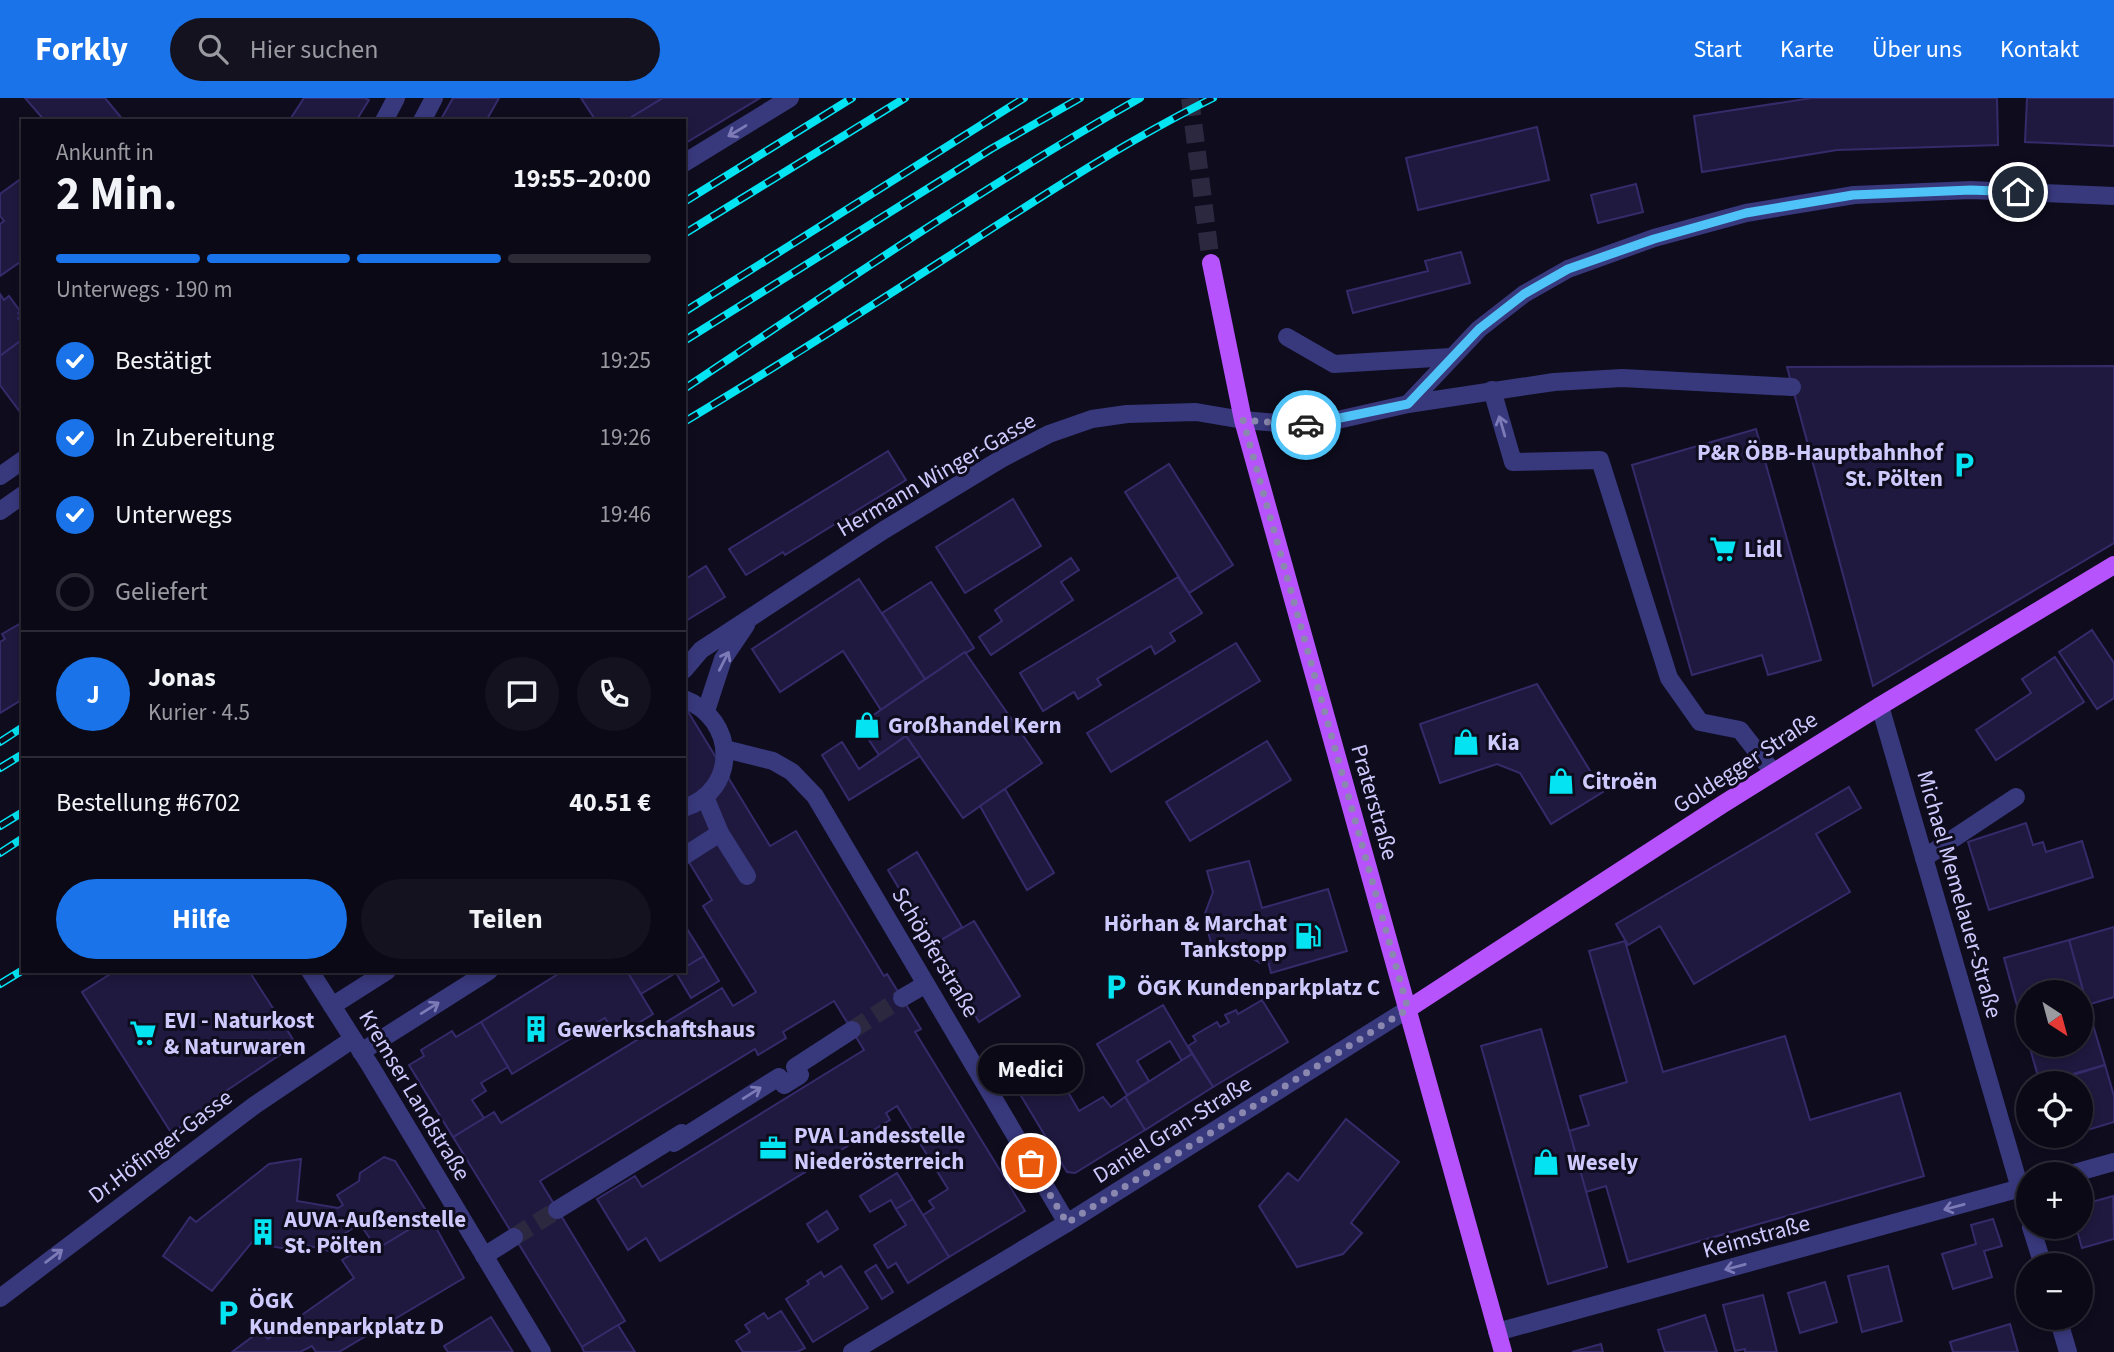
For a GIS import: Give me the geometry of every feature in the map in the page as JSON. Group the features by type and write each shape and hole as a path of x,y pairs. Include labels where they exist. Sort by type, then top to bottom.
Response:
{"main road":[{"name":"Praterstraße","path":"1211,263 1243,420 1503,1352"},
{"name":"Goldegger Straße","path":"1408,1009 1773,772 2114,565"}],"street":[{"path":"385,119 396,98"},
{"path":"423,119 434,98"},
{"path":"686,162 790,98"},
{"path":"1408,404 1479,329 1524,294 1568,269 1654,239 1746,213 1853,195 1971,190 2114,196"},
{"path":"1287,337 1334,363 1451,357"},
{"name":"Hermann Winger-Gasse","path":"686,668 701,650 884,530 1001,459 1049,434 1092,419 1128,414 1196,412 1243,420 1311,426 1408,404 1554,382 1622,378 1793,387"},
{"path":"1492,390 1513,462 1600,460 1668,678 1700,722 1740,730 1773,772"},
{"path":"1,473 21,461"},
{"path":"0,511 21,496"},
{"name":"Hermann Winger-Gasse","path":"706,711 723,659 752,616"},
{"path":"686,700 706,711 716,721 725,749 721,776 705,797 686,807"},
{"name":"Michael Memelauer-Straße","path":"1880,706 2016,1162"},
{"name":"Schöpferstraße","path":"725,749 773,761 792,772 815,796 1067,1223"},
{"path":"705,797 720,833 747,876"},
{"path":"1924,858 2016,797"},
{"path":"686,855 720,833"},
{"name":"Kremser Landstraße","path":"311,973 542,1352"},
{"path":"332,1006 384,973"},
{"name":"Dr.Höfinger-Gasse","path":"0,1298 255,1105 485,973"},
{"path":"902,998 926,984"},
{"name":"Daniel Gran-Straße","path":"852,1352 1067,1223 1408,1009"},
{"path":"557,1210 779,1077 784,1086 800,1075 795,1067 852,1030"},
{"path":"670,1143 727,1104"},
{"path":"2093,1168 2114,1162"},
{"name":"Keimstraße","path":"1497,1332 2016,1189"},
{"path":"484,1256 514,1237"},
{"path":"2062,1330 2068,1352"}],"building":[{"path":"25,98 105,98 122,119 43,119"},
{"path":"304,98 369,100 357,119 290,119"},
{"path":"453,98 499,98 487,119 441,119"},
{"path":"581,98 663,98 631,119 595,119"},
{"path":"663,98 760,98 686,143 686,119 630,118"},
{"path":"1812,98 1997,98 1998,145 1837,150 1702,172 1694,116"},
{"path":"2027,98 2114,98 2114,146 2025,142"},
{"path":"1537,127 1549,180 1418,210 1406,158"},
{"path":"21,179 21,261 0,276 0,224 4,221 0,216 0,194"},
{"path":"1636,184 1643,212 1598,223 1591,195"},
{"path":"1461,252 1470,283 1353,313 1347,291 1428,271 1425,261"},
{"path":"0,294 4,300 9,296 20,311 18,313 21,317 18,318 21,322 21,340 0,356"},
{"path":"21,340 21,413 0,385 0,356"},
{"name":"P&R ÖBB-Hauptbahnhof St. Pölten","path":"2114,366 2114,543 1873,686 1787,367"},
{"name":"Lidl","path":"1756,429 1821,660 1768,675 1762,655 1692,675 1632,465"},
{"path":"888,451 906,480 785,555 783,552 746,575 729,549"},
{"path":"1169,464 1233,565 1189,593 1125,492"},
{"path":"1013,499 1041,546 965,593 936,547"},
{"path":"1071,558 1079,570 1061,582 1073,600 991,655 979,637 1002,621 995,610"},
{"path":"706,566 725,597 686,621 686,579"},
{"path":"1178,577 1202,613 1170,633 1175,641 1155,654 1151,646 1097,679 1101,685 1078,699 1074,692 1043,711 1020,673"},
{"path":"859,579 925,679 881,710 843,651 780,692 752,649"},
{"path":"931,582 974,648 925,679 882,613"},
{"path":"21,623 21,700 0,713 0,642 5,639 2,634"},
{"path":"2092,630 2114,663 2114,698 2097,709 2059,652"},
{"path":"1236,643 1260,681 1111,772 1087,733"},
{"path":"965,652 1042,763 963,818 906,736 879,755 859,725"},
{"path":"2055,657 2084,702 1996,760 1976,730 2031,693 2022,679"},
{"path":"1537,684 1603,792 1551,824 1520,773 1497,764 1440,783 1420,724"},
{"path":"686,708 770,846 796,831 884,976 887,974 921,1029 915,1032 1025,1211 949,1257 923,1215 934,1208 929,1201 948,1189 897,1106 886,1113 890,1120 660,1261 646,1238 628,1250 597,1199 635,1176 642,1187 864,1050 834,1001 783,1032 786,1038 758,1055 755,1049 540,1181 625,1321 582,1347 453,1137 494,1112 501,1123 722,988 733,1006 756,992 703,906 712,900 686,857"},
{"path":"906,736 920,756 849,800 822,755 842,742 859,769"},
{"path":"1267,741 1291,780 1190,841 1166,802"},
{"path":"1849,787 1861,808 1816,834 1850,892 1694,984 1660,926 1628,945 1616,924"},
{"path":"1005,789 1054,873 1027,890 980,806"},
{"path":"2026,823 2033,845 2043,842 2046,852 2082,841 2093,877 1989,910 1968,842"},
{"path":"917,852 962,927 933,945 888,870"},
{"path":"1249,861 1262,908 1328,889 1347,951 1271,973 1268,961 1260,963 1247,955 1243,943 1218,949 1212,947 1204,916 1213,892 1207,871"},
{"path":"974,921 1020,996 979,1022 933,945"},
{"path":"686,927 704,956 686,967"},
{"path":"2114,927 2114,997 2093,1003 2093,980 2080,980 2069,940"},
{"path":"2069,940 2080,980 2016,980 2016,1002 2004,958"},
{"path":"1625,941 1663,1072 1785,1036 1810,1120 1900,1093 1924,1176 1628,1262 1606,1186 1586,1192 1569,1131 1589,1125 1580,1096 1627,1082 1589,951"},
{"path":"704,956 719,981 691,998 676,973 686,973 686,967"},
{"path":"112,973 250,973 296,1044 220,1095 172,1134 82,992"},
{"name":"Gewerkschaftshaus","path":"560,973 628,973 653,1014 616,1037 605,1018 512,1074 481,1022"},
{"path":"628,973 676,973 641,994"},
{"path":"1262,1000 1288,1042 1213,1087 1188,1046 1196,1041 1193,1036 1217,1022 1220,1027 1229,1022 1225,1015 1236,1010 1238,1014"},
{"path":"1163,1005 1192,1054 1182,1061 1170,1041 1137,1061 1149,1081 1127,1095 1097,1044"},
{"path":"481,1022 508,1067 481,1083 486,1091 472,1100 484,1118 453,1137 409,1065 424,1056 421,1050 452,1031 456,1037"},
{"path":"2093,1025 2105,1065 2083,1071 2037,1071 2032,1057 2093,1057"},
{"name":"Wesely","path":"1541,1029 1607,1267 1548,1284 1481,1046"},
{"path":"1192,1054 1213,1087 1145,1130 1125,1097"},
{"path":"2105,1065 2114,1096 2114,1122 2093,1128 2093,1071 2086,1071"},
{"path":"1056,1071 1079,1111 1103,1097 1111,1107 1125,1097 1145,1130 1075,1173 1067,1172 1018,1091"},
{"path":"1346,1119 1399,1162 1351,1223 1362,1233 1343,1254 1297,1267 1259,1206 1288,1173 1298,1181"},
{"name":"AUVA-Außenstelle St. Pölten","path":"384,1157 395,1161 430,1217 377,1249 360,1224 334,1240 329,1251 290,1241 291,1250 252,1242 212,1291 163,1256 190,1217 196,1222 269,1164 301,1159 297,1201 338,1208 343,1205 337,1195 359,1181 360,1173"},
{"path":"897,1173 913,1199 896,1209 891,1200 870,1212 860,1196"},
{"path":"2113,1196 2114,1239 2082,1248 2079,1239 2093,1239 2093,1202"},
{"path":"913,1199 949,1257 908,1283 896,1263 888,1268 874,1245 906,1225 896,1209"},
{"path":"827,1211 838,1229 818,1242 807,1224"},
{"path":"430,1217 464,1278 339,1352 316,1352 312,1346 300,1352 232,1352 260,1331 268,1339 354,1278 342,1260 372,1242 377,1249"},
{"path":"1993,1219 2002,1246 1984,1251 1992,1277 1953,1289 1942,1254 1976,1244 1971,1225"},
{"path":"876,1265 893,1292 882,1299 865,1272"},
{"path":"841,1266 868,1308 813,1342 786,1299 809,1284 807,1281 821,1272 824,1277"},
{"path":"1888,1266 1902,1321 1862,1332 1848,1276"},
{"path":"1825,1282 1837,1322 1800,1333 1788,1293"},
{"path":"1763,1295 1777,1352 1745,1352 1745,1349 1735,1351 1723,1305"},
{"path":"781,1311 805,1348 797,1352 743,1352 736,1341 750,1332 745,1325 764,1313 768,1319"},
{"path":"1705,1315 1717,1352 1665,1352 1658,1330"},
{"path":"491,1317 513,1352 448,1352 444,1346"},
{"path":"2010,1324 2018,1352 1953,1352 1950,1342"},
{"path":"618,1325 635,1352 584,1352 582,1347"},
{"path":"1601,1344 1603,1352 1572,1352"}],"tunnel":[{"path":"1190,98 1211,263"},
{"path":"852,1030 902,998"},
{"path":"514,1237 557,1210"}],"railway":[{"path":"686,201 852,98"},
{"path":"686,233 905,98"},
{"path":"686,311 1024,98"},
{"path":"686,340 991,149 1080,98"},
{"path":"686,388 966,203 1140,98"},
{"path":"686,421 1086,169 1213,98"},
{"path":"0,742 21,728"},
{"path":"0,768 21,755"},
{"path":"0,826 21,813"},
{"path":"0,853 21,839"},
{"path":"0,984 21,971"}],"way so far":[{"path":"1031,1163 1067,1223 1408,1009 1243,420 1306,425"}],"place":[{"name":"P&R ÖBB-Hauptbahnhof St. Pölten","path":"1964,465"},
{"name":"Lidl","path":"1723,549"},
{"name":"Großhandel Kern","path":"867,725"},
{"name":"Kia","path":"1466,742"},
{"name":"Citroën","path":"1561,781"},
{"name":"Hörhan & Marchat Tankstopp","path":"1308,936"},
{"name":"ÖGK Kundenparkplatz C","path":"1116,987"},
{"name":"Gewerkschaftshaus","path":"536,1029"},
{"name":"EVI - Naturkost & Naturwaren","path":"143,1033"},
{"name":"PVA Landesstelle Niederösterreich","path":"773,1148"},
{"name":"Wesely","path":"1546,1162"},
{"name":"Medici","path":"1031,1163"},
{"name":"AUVA-Außenstelle St. Pölten","path":"263,1232"},
{"name":"ÖGK Kundenparkplatz D","path":"228,1313"}],"route":[{"path":"1306,425 1408,404 1479,329 1524,294 1568,269 1654,239 1746,213 1853,195 1971,190 2018,192"}]}
